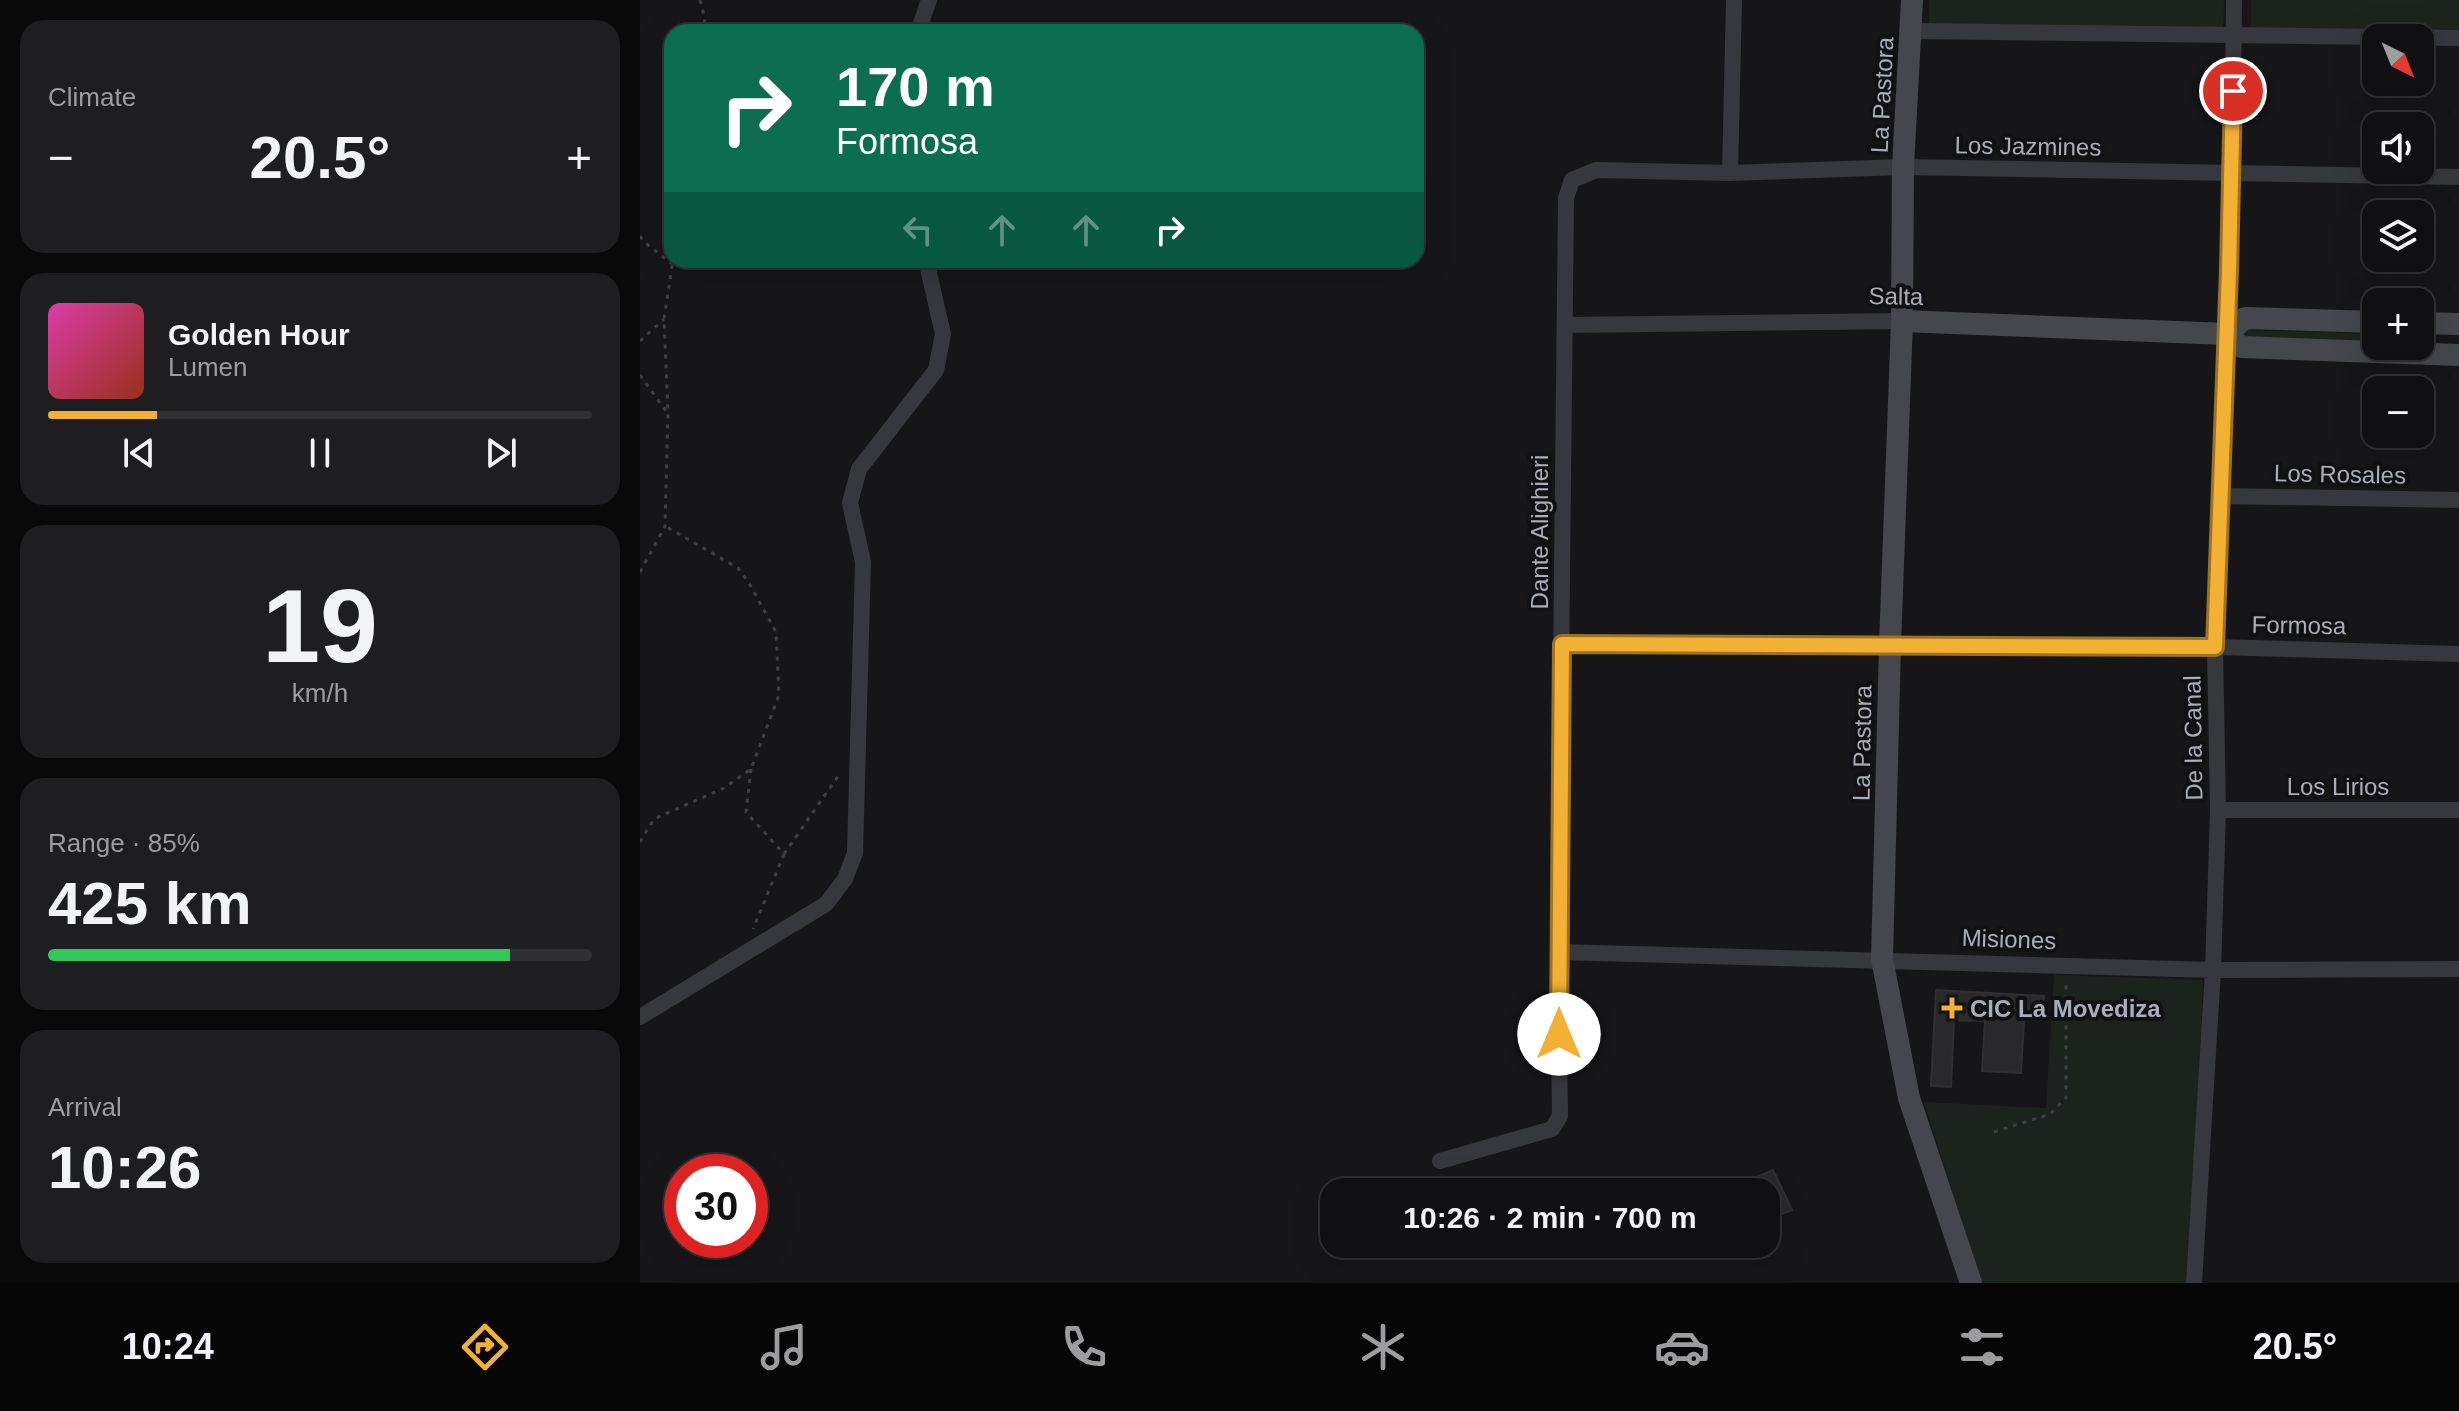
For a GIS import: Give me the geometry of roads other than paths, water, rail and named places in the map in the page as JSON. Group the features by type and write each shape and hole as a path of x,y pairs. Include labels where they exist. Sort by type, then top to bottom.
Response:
{"street":[{"path":"921,24 929,0"},
{"path":"1730,173 1734,0"},
{"name":"La Pastora","path":"1912,0 1903,167 1902,321 1882,959 1909,1098 1971,1283"},
{"name":"De la Canal","path":"2194,1283 2213,970 2218,810 2215,647 2232,174 2234,0"},
{"path":"1912,31 2459,38"},
{"name":"Los Jazmines","path":"1596,170 1730,173 1903,167 2459,177"},
{"name":"Dante Alighieri","path":"1440,1161 1552,1129 1560,1116 1558,952 1566,198 1572,180 1596,170"},
{"path":"640,1017 826,904 845,879 855,853 863,562 850,503 859,469 936,370 943,334 928,268"},
{"name":"Salta","path":"2227,334 2245,318 2362,322"},
{"name":"Salta","path":"1565,325 1902,321 2227,334 2241,347 2459,355"},
{"path":"2434,323 2459,324"},
{"name":"Los Rosales","path":"2219,496 2459,500"},
{"name":"Formosa","path":"1562,644 2215,647 2459,654"},
{"name":"Los Lirios","path":"2218,810 2459,810"},
{"name":"Misiones","path":"1558,952 2213,970 2459,969"}],"place":[{"name":"CIC La Movediza","path":"1952,1008"}]}
